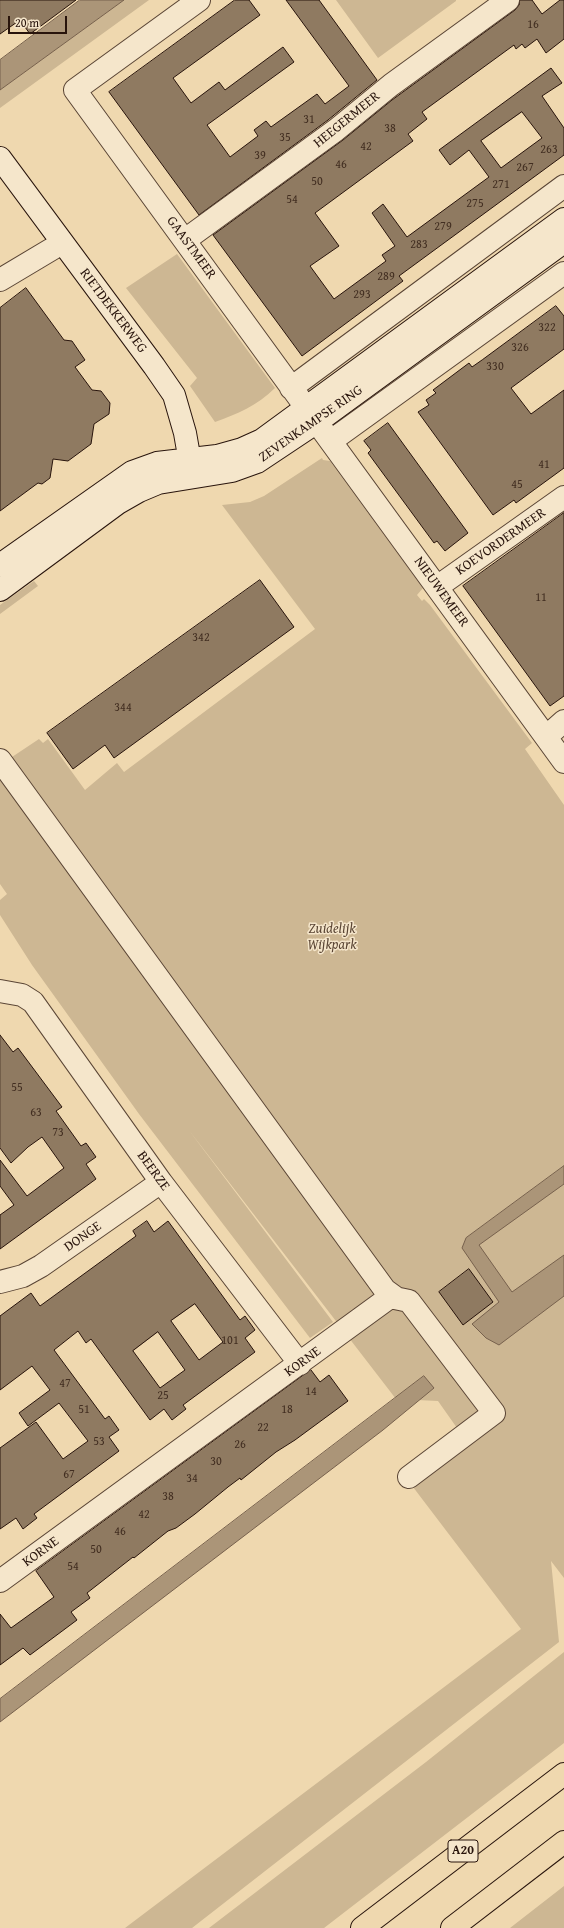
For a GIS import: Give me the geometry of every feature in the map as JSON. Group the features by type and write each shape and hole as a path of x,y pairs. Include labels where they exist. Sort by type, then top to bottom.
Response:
{"highway":[{"name":"A20","path":"362,1928 564,1774"},
{"path":"452,1928 564,1842"}],"street":[{"name":"GAASTMEER","path":"199,0 75,90 186,240 311,415"},
{"name":"HEEGERMEER","path":"186,240 336,130 397,81 508,0"},
{"name":"RIETDEKKERWEG","path":"0,158 174,395 192,469"},
{"path":"292,388 564,186"},
{"name":"ZEVENKAMPSE RING","path":"311,415 564,220"},
{"name":"ZEVENKAMPSE RING","path":"0,590 118,503 139,491 192,469 217,456 242,449 311,415 564,242"},
{"path":"0,280 62,243"},
{"name":"ZEVENKAMPSE RING","path":"331,441 564,273"},
{"name":"NIEUWEMEER","path":"311,415 564,762"},
{"name":"ZEVENKAMPSE RING","path":"0,565 132,472 157,463 192,469"},
{"name":"KOEVORDERMEER","path":"437,587 564,497"},
{"path":"546,737 564,721"},
{"path":"0,760 385,1290 396,1298 409,1301 494,1413 410,1477"},
{"name":"BEERZE","path":"0,991 22,995 33,1002 161,1182 300,1364"},
{"name":"DONGE","path":"0,1282 23,1276 41,1266 161,1182"},
{"name":"KORNE","path":"2,1576 300,1364 377,1306 390,1297 396,1298"}],"green space":[{"path":"124,0 149,0 0,108 0,90"},
{"path":"336,0 456,0 456,1 378,58"},
{"path":"177,254 275,388 254,405 215,422 190,386 197,378 126,288"},
{"name":"Zuidelijk Wijkpark","path":"322,458 323,460 330,461 423,588 417,595 422,601 424,599 430,605 532,743 525,749 564,805 564,1578 551,1561 559,1642 192,1928 125,1928 521,1629 413,1487 469,1445 438,1401 396,1399 188,1129 333,1322 310,1338 139,1114 32,965 0,915 0,900 7,894 0,884 0,765 39,739 43,743 48,739 85,790 117,763 124,772 315,629 222,505 250,502 264,496"},
{"path":"34,581 38,586 0,614 0,605"},
{"path":"564,1652 564,1743 324,1928 209,1928 426,1762"},
{"path":"564,1886 564,1928 510,1928"}],"shaded area":[{"path":"80,0 124,0 0,90 0,60"},
{"path":"564,1166 564,1184 479,1245 512,1292 564,1255 564,1296 499,1345 486,1338 472,1324 499,1302 462,1248 466,1238"},
{"path":"424,1376 434,1388 383,1430 0,1722 0,1699"}],"building":[{"path":"0,0 76,0 30,34 20,20 0,34"},
{"path":"235,0 249,0 260,15 173,78 191,103 219,82 225,90 283,47 294,62 207,125 230,157 258,136 254,130 266,121 271,127 317,94 325,104 349,86 286,0 319,0 377,80 328,120 199,215 109,92"},
{"path":"520,0 532,0 542,14 560,0 564,0 564,39 546,53 537,39 525,48 522,44 516,49 514,45 422,112 427,119 408,134 413,141 315,213 339,246 310,266 334,299 386,261 382,255 395,246 372,213 383,204 407,237 489,177 469,150 450,165 439,150 551,68 562,83 542,96 564,128 564,155 399,276 403,281 302,356 213,235 343,140 392,100 515,10 519,5","holes":["522,112 542,138 501,168 481,141"]},
{"path":"26,288 64,340 72,341 85,360 75,367 92,390 101,391 110,403 109,414 94,424 91,444 68,461 53,459 50,478 42,484 38,483 0,511 0,308"},
{"path":"556,306 564,316 564,349 511,388 531,414 564,390 564,468 516,503 514,500 493,515 418,412 429,405 426,400 436,393 433,390 469,363 472,367"},
{"path":"388,423 468,533 445,551 437,541 434,543 368,453 371,450 364,441"},
{"path":"564,513 564,696 550,706 463,586"},
{"path":"260,580 294,627 114,758 105,745 73,769 47,733"},
{"path":"0,1035 13,1052 18,1048 62,1107 56,1111 81,1146 86,1143 96,1157 86,1164 96,1179 0,1249 0,1215 14,1205 0,1186 0,1160 27,1196 64,1168 42,1137 28,1147 11,1163 0,1148"},
{"path":"147,1221 154,1232 168,1221 240,1320 245,1316 255,1330 245,1338 255,1352 183,1405 186,1409 172,1420 164,1409 150,1420 91,1339 86,1343 78,1331 54,1350 105,1419 109,1416 119,1430 109,1437 119,1451 34,1514 37,1518 23,1529 16,1518 0,1529 0,1448 36,1422 63,1459 88,1441 59,1403 28,1426 19,1413 50,1390 32,1366 0,1390 0,1316 31,1293 40,1306 136,1236 133,1231","holes":["195,1304 223,1342 199,1360 171,1321","158,1332 185,1370 160,1388 133,1351"]},
{"path":"469,1269 493,1302 463,1325 439,1292"},
{"path":"311,1370 320,1382 329,1375 348,1401 276,1452 241,1480 240,1478 195,1514 176,1528 168,1531 87,1593 90,1598 71,1612 77,1620 30,1655 23,1648 0,1665 0,1614 11,1628 54,1597 36,1571"}]}
